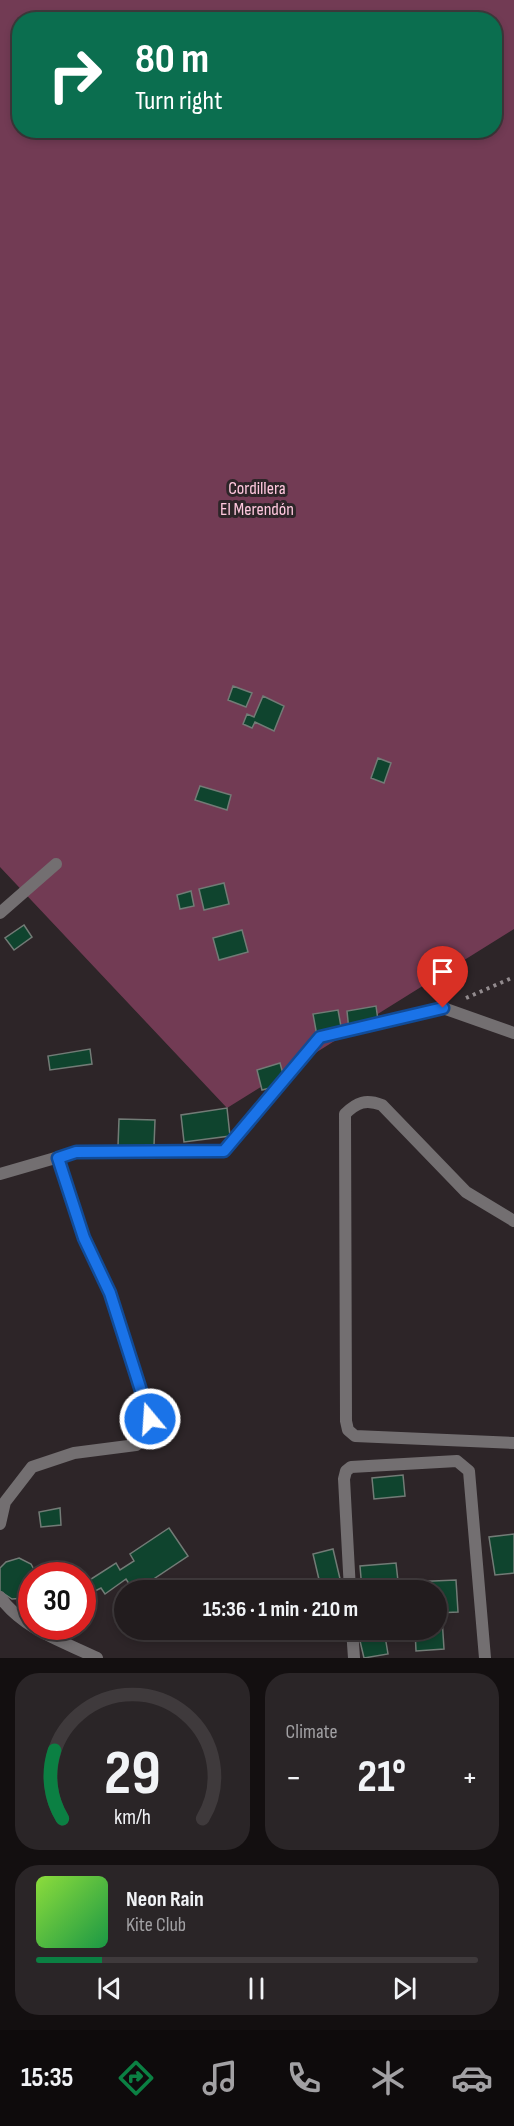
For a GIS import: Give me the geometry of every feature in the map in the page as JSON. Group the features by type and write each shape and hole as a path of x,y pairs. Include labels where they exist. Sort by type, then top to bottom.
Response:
{"street":[{"path":"0,913 56,864"},
{"path":"0,1174 76,1152 224,1151 320,1037 443,1008 514,1033"},
{"path":"514,1221 466,1192 382,1105 371,1100 356,1103 345,1114 345,1421 348,1430 355,1436 514,1443"},
{"path":"0,1524 5,1502 32,1467 74,1453 136,1445 150,1435 152,1429 110,1293 84,1238 58,1158"},
{"path":"349,1580 344,1479 346,1471 351,1467 458,1461 469,1471 485,1658"},
{"path":"0,1597 10,1612 26,1624 97,1658"},
{"path":"353,1640 354,1658"}],"path":[{"path":"443,1008 514,977"}],"green space":[{"name":"Cordillera El Merendón","path":"0,0 514,0 514,929 227,1108 0,867"}],"building":[{"path":"233,686 252,693 246,707 228,700"},
{"path":"263,696 284,706 274,731 255,722 252,728 243,724 247,714 254,717"},
{"path":"378,758 391,763 384,783 371,778"},
{"path":"200,786 231,795 227,810 195,800"},
{"path":"224,883 229,904 204,910 199,889"},
{"path":"191,891 194,906 180,909 177,895"},
{"path":"24,925 32,937 14,950 5,938"},
{"path":"242,930 248,952 219,960 213,938"},
{"path":"376,1006 378,1020 349,1031 347,1011"},
{"path":"338,1010 342,1032 317,1036 313,1014"},
{"path":"90,1049 92,1064 50,1070 48,1056"},
{"path":"280,1063 286,1084 262,1090 257,1070"},
{"path":"227,1108 230,1136 184,1142 181,1115"},
{"path":"119,1119 155,1120 154,1146 118,1146"},
{"path":"403,1475 405,1496 374,1499 372,1478"},
{"path":"60,1508 61,1525 41,1527 39,1512"},
{"path":"169,1528 188,1556 152,1580 114,1580 114,1588 105,1594 101,1588 96,1590 96,1576 116,1563 120,1570 134,1561 130,1554"},
{"path":"514,1534 514,1573 495,1575 489,1537"},
{"path":"333,1549 340,1580 319,1580 313,1554"},
{"path":"19,1558 27,1562 18,1562 18,1599 12,1599 0,1591 0,1568 6,1562"},
{"path":"396,1563 398,1580 361,1580 360,1566"},
{"path":"447,1580 456,1580 458,1612 447,1612"},
{"path":"386,1640 388,1654 364,1658 360,1641"},
{"path":"416,1640 443,1640 444,1649 416,1651"}],"route":[{"path":"150,1419 110,1293 84,1238 58,1158 76,1152 224,1151 320,1037 443,1008"}]}
